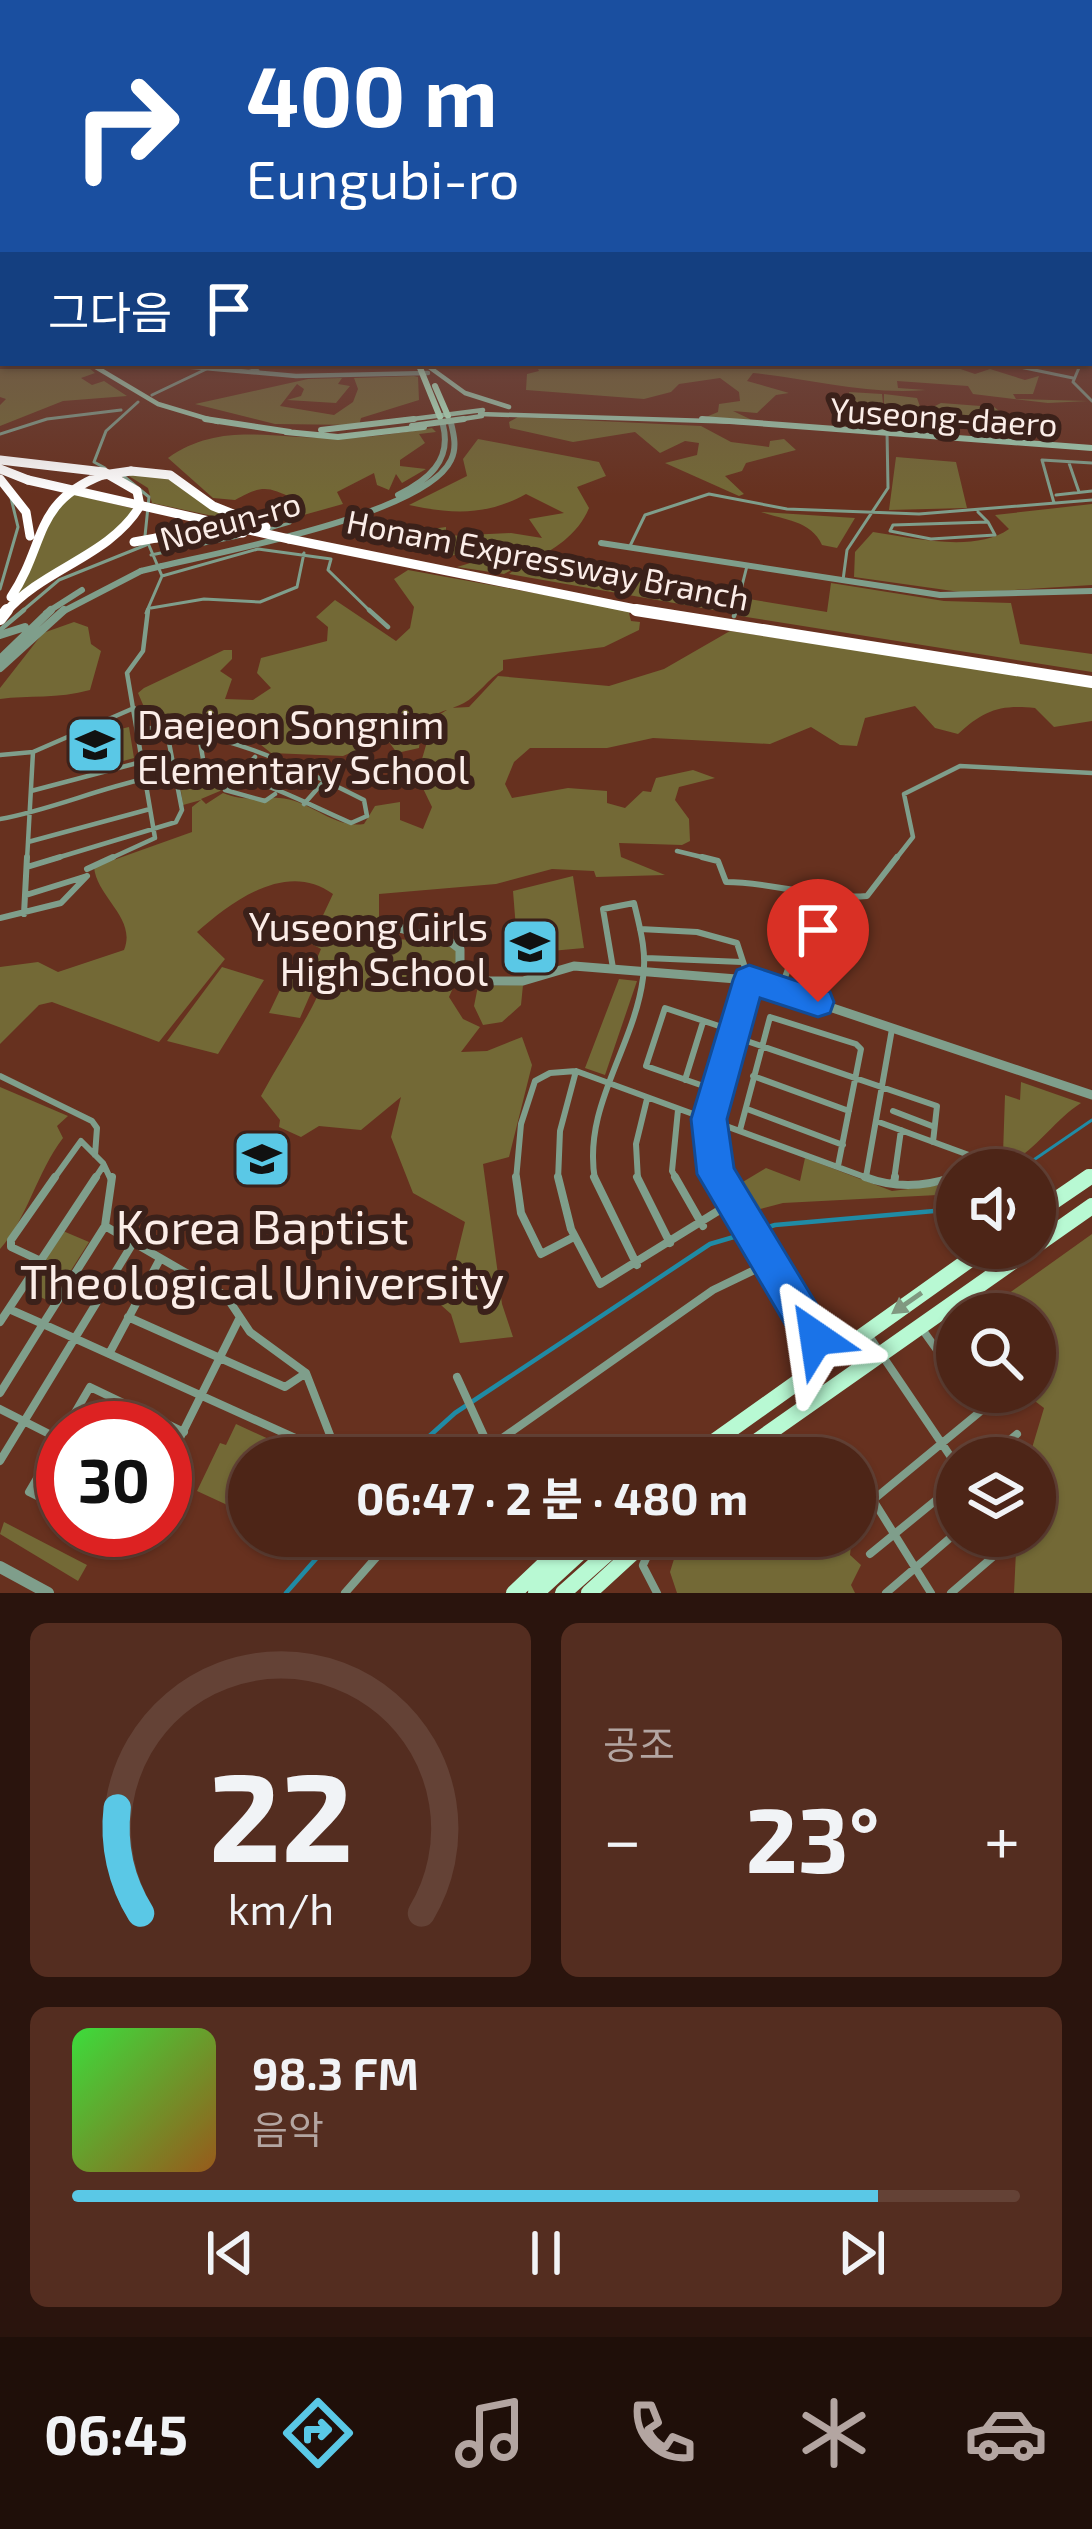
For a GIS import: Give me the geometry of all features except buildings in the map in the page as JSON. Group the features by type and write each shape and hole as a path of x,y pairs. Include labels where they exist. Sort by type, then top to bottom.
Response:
{"highway":[{"path":"0,464 105,473 137,492 140,509 132,522 0,614"},
{"name":"Honam Expressway Branch","path":"0,464 31,478 620,607 1092,680"},
{"path":"0,614 26,574 49,503 73,485 103,475 131,471 182,480 213,506 291,535"},
{"path":"0,482 16,494 30,522 26,574"},
{"path":"50,575 145,542 243,532 291,535"}],"main road":[{"name":"Yuseong-daero","path":"97,366 120,388 156,404 287,431 354,434 481,415 638,417 1092,450"},
{"path":"423,367 446,420"},
{"path":"423,367 465,393 515,408 638,417"},
{"path":"287,431 338,437 515,408"},
{"path":"446,420 530,415 638,417"},
{"path":"1056,1200 1092,1175"},
{"path":"1056,1231 1092,1206"},
{"path":"717,1437 956,1269"},
{"path":"763,1437 1002,1269"},
{"path":"514,1593 550,1557"},
{"path":"536,1593 575,1557"},
{"path":"563,1593 603,1557"},
{"path":"589,1593 628,1557"}],"street":[{"path":"173,366 269,375 423,367"},
{"path":"152,395 214,366"},
{"path":"246,366 269,375"},
{"path":"254,369 265,366"},
{"path":"1015,366 1073,378"},
{"path":"1079,366 1073,378 1076,389 1092,400"},
{"path":"0,434 135,403 106,431 94,462 145,490 145,542 162,576 140,629 143,651 127,669 154,842 26,896"},
{"name":"Noeun-ro","path":"161,564 381,502 418,486 444,459 446,420"},
{"name":"Noeun-ro","path":"0,668 41,616 70,596 140,569 410,496 446,470 455,444 446,420"},
{"path":"843,580 847,550 888,488 887,433"},
{"path":"1054,503 1042,460 1092,463"},
{"path":"1068,461 1079,492"},
{"path":"0,482 18,520 0,589"},
{"path":"1054,495 1092,491"},
{"path":"629,548 644,515 704,494 787,509 872,512 978,512 1092,500"},
{"path":"978,512 988,522 997,533 931,539 890,531 893,525 988,522"},
{"path":"151,555 272,529"},
{"path":"0,634 59,580 145,542"},
{"path":"601,543 960,597 1092,591"},
{"path":"162,576 248,550 332,559 328,570 350,579 367,610 388,627"},
{"path":"151,608 195,599 229,604 283,597 297,586 304,553"},
{"path":"734,616 747,566"},
{"name":"Noeun-ro","path":"0,658 76,599 140,569"},
{"path":"0,634 41,616"},
{"path":"0,634 18,642"},
{"path":"0,755 33,752 134,707"},
{"path":"0,819 174,775 205,772 236,778 351,823 368,816 364,800 324,781 199,735 166,727 138,728"},
{"path":"27,867 169,828 182,816 166,727"},
{"path":"199,735 205,772"},
{"path":"24,914 33,752"},
{"path":"255,757 225,790 265,801 275,794"},
{"path":"31,791 143,761"},
{"path":"677,851 693,850 720,863 726,882 761,882 831,896 872,893 913,837 904,794 954,768 1038,766 1092,773"},
{"path":"304,805 324,781"},
{"path":"28,842 150,808"},
{"path":"0,918 69,899 87,872 86,852"},
{"path":"781,989 796,943 831,896"},
{"path":"614,972 603,909 634,903 648,974 595,1136 594,1178 637,1265"},
{"path":"389,925 420,928 432,938 452,942 460,949 460,971 474,981 523,981 574,966 749,980 1092,1095"},
{"path":"640,929 732,939 749,980 709,1119 716,1174 843,1381"},
{"path":"646,958 742,962"},
{"path":"718,1091 646,1066 665,1008 937,1106 933,1142"},
{"path":"740,1130 761,1046 774,1017 860,1046 838,1166"},
{"path":"685,1079 703,1021"},
{"path":"866,1177 892,1028"},
{"path":"576,1072 554,1158 559,1199 600,1285 703,1226 731,1203"},
{"path":"574,1238 544,1253 537,1250 521,1211 514,1165 519,1128 535,1082 550,1073 576,1072 893,1186 936,1183"},
{"path":"0,1076 92,1121 95,1155"},
{"path":"753,1076 849,1111"},
{"path":"647,1098 632,1145 633,1174 670,1243"},
{"path":"744,1108 843,1145"},
{"path":"678,1109 670,1162 703,1226"},
{"path":"893,1112 934,1127"},
{"path":"876,1121 952,1149"},
{"path":"893,1186 901,1130"},
{"path":"0,1393 105,1226 112,1174 81,1141 11,1240 11,1247 41,1261"},
{"path":"0,1322 104,1165"},
{"path":"9,1309 324,1451 330,1436 327,1416 307,1373 239,1319 226,1296 105,1226"},
{"path":"0,1461 133,1243"},
{"path":"109,1354 160,1259"},
{"path":"498,1437 713,1290 769,1263"},
{"path":"128,1317 285,1387 307,1373"},
{"path":"192,1416 239,1319"},
{"path":"920,1326 936,1348"},
{"path":"866,1331 938,1437"},
{"path":"457,1377 483,1437"},
{"path":"82,1401 90,1387 119,1401"},
{"path":"0,1409 36,1426"},
{"path":"949,1437 978,1413"},
{"path":"1013,1437 1017,1434"},
{"path":"931,1593 872,1500 936,1448"},
{"path":"876,1549 936,1500"},
{"path":"886,1593 936,1550"},
{"path":"345,1593 377,1557"},
{"path":"646,1557 643,1565 657,1593"},
{"path":"951,1593 993,1557"},
{"path":"611,1571 643,1565"},
{"path":"0,1567 48,1593"}],"shaded area":[{"path":"0,366 87,366 95,373 81,378 92,385 104,381 127,396 63,401 0,426 0,405 6,399 0,397"},
{"path":"536,366 952,366 975,374 990,369 1025,380 1039,376 1033,394 1013,394 1016,399 1088,401 1048,403 973,394 968,386 897,381 898,388 926,390 881,390 753,373 747,381 789,393 776,395 757,413 733,411 752,420 706,417 718,412 719,404 740,401 739,392 720,378 679,384 671,392 644,399 526,390 527,374 539,371"},
{"path":"418,377 419,400 361,418 359,425 275,424 195,404 308,379 342,378 338,384 350,386 336,403 287,400 301,396 304,389 297,384 280,406 334,415 353,402 358,389 354,378"},
{"path":"849,392 882,394 884,413 884,394 917,398 928,429 849,425 849,411 857,410 851,408"},
{"path":"941,403 994,407 1011,420 1007,426 939,421 929,409"},
{"path":"518,417 701,426 731,442 769,447 770,441 784,439 796,450 746,463 742,471 725,476 744,494 739,496 665,463 697,455 699,443 685,441 660,453 635,432 573,442 510,428 509,422"},
{"path":"432,428 436,432 419,434 425,443 400,460 400,466 426,469 402,483 396,474 389,490 377,485 374,473 337,492 343,504 300,516 294,499 270,489 235,500 213,498 168,458 188,446 229,436 350,438"},
{"path":"478,439 599,462 606,476 577,487 589,508 584,518 564,541 530,562 734,597 731,613 509,574 519,566 504,574 457,567 500,554 493,543 451,556 392,545 389,535 446,527 446,536 511,533 542,538 529,519 564,513 526,494 469,511 409,505 467,476 463,459"},
{"path":"896,457 956,462 967,508 889,510"},
{"path":"124,473 159,473 255,525 152,503 148,488"},
{"path":"64,492 135,509 130,521 5,608 46,516"},
{"path":"1092,504 1092,585 967,593 854,577 855,552 873,532 943,542 979,540 1009,529 995,515"},
{"path":"761,512 855,518 837,548 822,545 803,526"},
{"path":"408,570 650,614 629,613 631,621 640,622 639,630 604,647 503,660 503,670 469,700 428,720 419,748 397,753 386,738 343,756 271,753 245,732 214,733 147,714 138,693 144,688 224,650 232,650 232,659 220,671 232,679 225,699 253,700 271,688 257,673 261,658 327,641 328,627 316,617 335,600 396,641 410,628 414,607 394,579"},
{"path":"831,583 944,601 1011,603 1020,644 1092,654 1092,672 740,616 743,598 827,612"},
{"path":"74,622 88,627 91,644 101,651 90,690 0,699 0,688 43,633"},
{"path":"730,631 1092,685 1092,721 1054,727 1035,708 1011,707 984,715 958,734 935,728 915,706 865,718 857,746 840,745 811,727 770,744 653,738 607,748 530,748 514,762 505,784 512,798 568,788 607,791 607,803 625,808 643,791 651,792 656,778 693,770 715,778 679,787 675,800 689,819 690,841 682,845 619,843 621,857 665,875 596,877 594,871 552,869 496,884 379,894 379,930 397,939 450,943 459,952 457,979 449,997 463,1019 480,1027 461,1052 487,1051 522,1037 532,1065 509,1157 483,1164 502,1304 513,1337 460,1343 451,1314 432,1297 437,1283 451,1279 465,1222 413,1193 391,1137 401,1097 361,1130 319,1126 301,1137 279,1127 280,1120 261,1096 327,974 312,970 321,949 310,943 333,894 297,881 279,883 243,897 211,920 197,932 225,959 159,1042 52,1002 39,1005 0,1044 0,967 38,962 58,972 124,950 125,928 94,867 192,832 192,807 201,800 183,805 179,777 229,778 220,791 201,799 206,804 223,793 279,798 353,824 364,824 375,806 400,802 400,820 423,829 432,807 417,776 434,718 450,708 469,707 498,676 609,686 664,669"},
{"path":"129,727 134,758 94,769 91,736"},
{"path":"573,876 584,948 518,954 513,891"},
{"path":"222,967 264,980 218,1054 167,1041"},
{"path":"288,973 318,977 300,1018 269,1013"},
{"path":"619,979 637,981 605,1075 585,1068"},
{"path":"523,985 521,1005 502,1022 483,1025 474,1006 478,986"},
{"path":"1021,1082 1081,1103 1029,1149 1003,1149 1005,1095 1020,1100"},
{"path":"0,1087 68,1116 57,1126 63,1138 0,1249"},
{"path":"805,1158 892,1191 936,1186 936,1195 783,1203 753,1211 736,1186 766,1168 800,1181"},
{"path":"63,1231 89,1242 51,1302 25,1290"},
{"path":"1092,1234 1092,1593 1014,1593 1016,1557 1056,1557 1056,1437 1035,1437 1042,1413 1056,1413 1056,1293 1009,1293 1043,1269 1056,1269 1056,1260"},
{"path":"236,1424 264,1437 230,1437"},
{"path":"228,1441 228,1505 197,1491 220,1443"},
{"path":"4,1522 36,1539 36,1556 0,1534"},
{"path":"38,1557 72,1557 87,1565 78,1581"},
{"path":"852,1557 861,1565 851,1585 855,1593 677,1593 670,1572 674,1559"}],"waterway":[{"path":"1050,1149 1092,1120"},
{"path":"428,1437 455,1413 710,1244 775,1225 936,1211"},
{"path":"286,1593 318,1557"}],"place":[{"name":"Daejeon Songnim Elementary School","path":"95,745"},
{"name":"Yuseong Girls High School","path":"530,947"},
{"name":"Korea Baptist Theological University","path":"262,1159"}],"route":[{"path":"816,1338 716,1174 709,1119 749,980 818,1002"}]}
